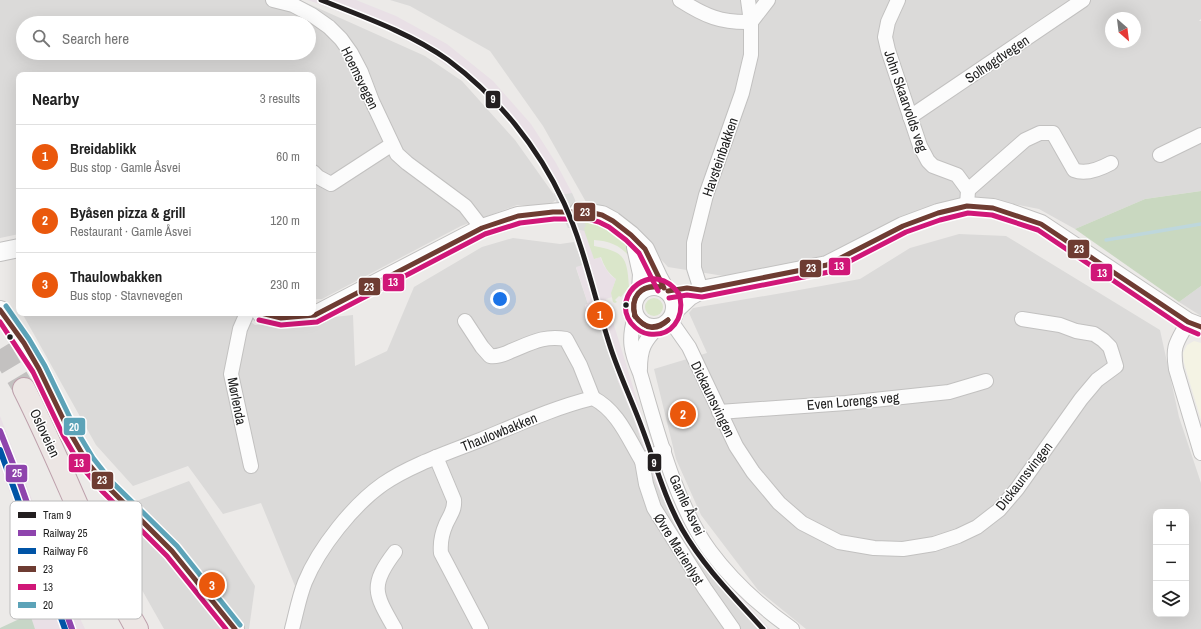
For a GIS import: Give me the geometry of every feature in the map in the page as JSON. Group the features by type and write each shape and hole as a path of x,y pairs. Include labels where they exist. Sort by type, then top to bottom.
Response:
{"highway":[{"name":"Osloveien","path":"24,389 44,428 76,501"},
{"name":"Osloveien","path":"132,619 137,629"}],"street":[{"name":"Hoemsvegen","path":"274,0 293,6 313,16"},
{"path":"680,0 713,18 735,22 751,22 768,0"},
{"name":"Havsteinbakken","path":"701,290 694,268 694,243 706,195 742,93 751,55 751,22 748,0"},
{"name":"John Skaarvolds veg","path":"898,0 888,22 885,37 920,146 928,161 933,166 957,175 968,198"},
{"name":"Solhøgdvegen","path":"910,117 1083,0"},
{"name":"Hoemsvegen","path":"316,18 329,27 341,39 351,53 361,72 396,154 406,163 466,206 482,228"},
{"path":"631,235 638,250 642,274 641,290 634,300 633,311 636,317 648,327 667,319 690,296 701,290 827,264 903,226 968,198 1025,140 1040,133 1052,133 1074,170 1080,173 1101,168 1111,163"},
{"path":"1160,155 1201,135"},
{"path":"316,175 331,184 391,145"},
{"path":"968,198 1041,224 1195,325 1174,347 1174,358 1201,453"},
{"path":"579,211 602,215 613,221 646,249 658,277 673,298 667,319"},
{"path":"316,314 482,228 518,216 561,212"},
{"path":"0,252 16,249"},
{"path":"641,290 655,286 666,290 687,288 701,290"},
{"path":"0,310 28,349 44,378 69,431 86,461 120,501"},
{"name":"Mørlenda","path":"246,316 240,329 231,374 251,466"},
{"path":"273,316 281,318 303,316"},
{"name":"Gamle Åsvei","path":"636,317 631,332 633,358 640,374 677,488 694,524 709,550 728,574 769,613 792,629"},
{"name":"Gamle Åsvei","path":"640,374 642,347 646,339 667,319"},
{"name":"Dickaunsvingen","path":"667,319 689,347 736,446 753,472 779,503 802,522 839,542 874,548 904,549 934,544 958,536 977,527 999,510 1017,489 1081,399 1097,380 1116,366 1110,348 1104,340 1094,334 1076,331 1060,325 1022,319"},
{"path":"465,321 482,348 490,356 501,355 546,338 556,337 566,339 580,365 593,398 603,403 617,418 642,461 664,450"},
{"name":"Even Lorengs veg","path":"719,412 846,403 941,393 986,381"},
{"name":"Thaulowbakken","path":"292,629 304,583 316,559 332,536 353,511 370,494 384,483 403,472 436,457 562,407 593,398"},
{"path":"436,457 454,500 455,506 442,536 440,545 441,553 481,629"},
{"name":"Øvre Marienlyst","path":"642,461 646,484 654,508 704,589 733,629"},
{"path":"142,522 172,551 235,629"},
{"path":"395,552 385,565 377,584 380,603 395,629"}],"shaded area":[{"path":"0,0 300,0 425,56 462,81 515,140 557,199 547,207 517,205 461,226 322,299 316,299 316,72 16,72 16,235 0,238"},
{"path":"308,0 356,0 396,16 447,44 493,81 531,124 556,163 572,193 586,226 595,259 600,257 611,276 616,279 611,293 612,297 606,299 657,465 670,499 696,544 728,584 770,629 759,629 700,559 675,522 656,483 633,416 618,381 600,319 593,321 592,319 589,319 585,305 588,304 576,267 583,265 570,228 568,228 553,194 555,193 542,168 524,142 504,117 473,84 429,53 390,31"},
{"path":"390,0 1201,0 1201,19 1199,21 1201,21 1201,191 1145,199 1075,229 1039,209 983,198 948,201 921,209 823,257 724,276 668,267 630,226 586,202 543,126 490,51 410,6"},
{"path":"959,234 1006,236 1160,330 1179,417 1201,483 1201,629 806,629 758,590 701,515 676,459 654,369 707,353 689,313 693,308 860,279 910,248"},
{"path":"513,238 560,244 574,242 583,265 576,268 588,304 585,305 589,319 592,319 593,321 600,319 618,381 633,416 656,483 700,559 759,629 284,629 295,586 261,503 223,514 188,466 133,486 96,445 24,316 242,316 255,325 353,315 355,366 387,351 414,287 482,247"},
{"path":"1201,286 1201,316 1179,302"},
{"path":"1194,341 1201,343 1201,420 1184,363 1183,353 1187,345"},
{"path":"0,416 32,501 13,501 0,466"},
{"path":"189,481 255,586 249,629 164,629 142,590 142,501 137,501"},
{"path":"32,619 80,619 85,629 35,629"}],"green space":[{"path":"1201,191 1201,286 1179,302 1075,229 1145,199"},
{"path":"582,218 597,221 620,236 632,253 630,257 614,244 594,240 594,246 604,248 618,254 625,262 629,287 621,297 619,296 615,300 617,302 615,303 613,302 611,293 616,279 607,269 601,257 594,259 583,227"},
{"path":"650,298 658,298 663,303 661,314 658,316 650,316 645,311 645,303"},
{"path":"19,619 32,619 35,629 0,629"}],"pier":[{"path":"555,193 560,195 572,193 586,226 584,228 585,231 568,228 553,194"}],"waterway":[{"path":"1106,240 1201,224"}],"tunnel":[{"path":"0,349 24,389"}],"tram line":[{"name":"9","path":"321,0 370,19 402,34 433,50 448,60 484,90 515,124 529,143 554,182 578,238 605,331 665,492 676,517 699,556 763,629"}],"rail line":[{"name":"25","path":"0,431 26,501"},
{"name":"F6","path":"0,450 19,501"},
{"name":"F6","path":"61,619 65,629"},
{"name":"25","path":"68,619 72,629"}],"transit line":[{"name":"23","path":"668,291 687,288 701,290 827,265 903,226 938,213 967,206 993,208 1041,224 1188,322 1201,327"},
{"name":"23","path":"316,314 482,228 518,216 553,212 589,212 602,215 613,221 631,235 645,249 664,288"},
{"name":"13","path":"669,298 687,295 702,297 829,272 906,232 940,220 968,213 992,215 1038,230 1184,328 1198,334"},
{"name":"13","path":"259,320 281,325 317,322 485,234 520,223 554,219 588,219 609,227 626,240 639,253 658,291"},
{"name":"13","path":"679,294 669,284 658,279 647,280 638,284 630,292 626,301 626,312 631,323 641,332 657,334 670,329 675,324 680,312 680,297"},
{"name":"23","path":"635,316 634,303 638,293 647,288 660,287"},
{"name":"23","path":"635,316 634,304 635,298 638,294 647,288 660,287"},
{"name":"20","path":"6,306 29,339 45,366 75,428 93,458 112,482 131,501"},
{"name":"23","path":"0,310 24,343 39,369 69,431 87,462 122,501"},
{"name":"23","path":"273,316 281,318 304,316"},
{"name":"23","path":"635,316 643,324 650,327 654,327 668,320"},
{"name":"23","path":"635,316 643,324 651,327 664,324 668,320"},
{"name":"13","path":"0,322 33,372 63,435 81,466 112,501"},
{"name":"20","path":"142,512 177,546 240,625"},
{"name":"23","path":"142,521 172,551 235,629"},
{"name":"13","path":"142,531 167,556 226,629"}],"place":[{"name":"Breidablikk","path":"600,315"},
{"name":"Byåsen pizza & grill","path":"683,414"},
{"name":"Thaulowbakken","path":"212,585"}]}
